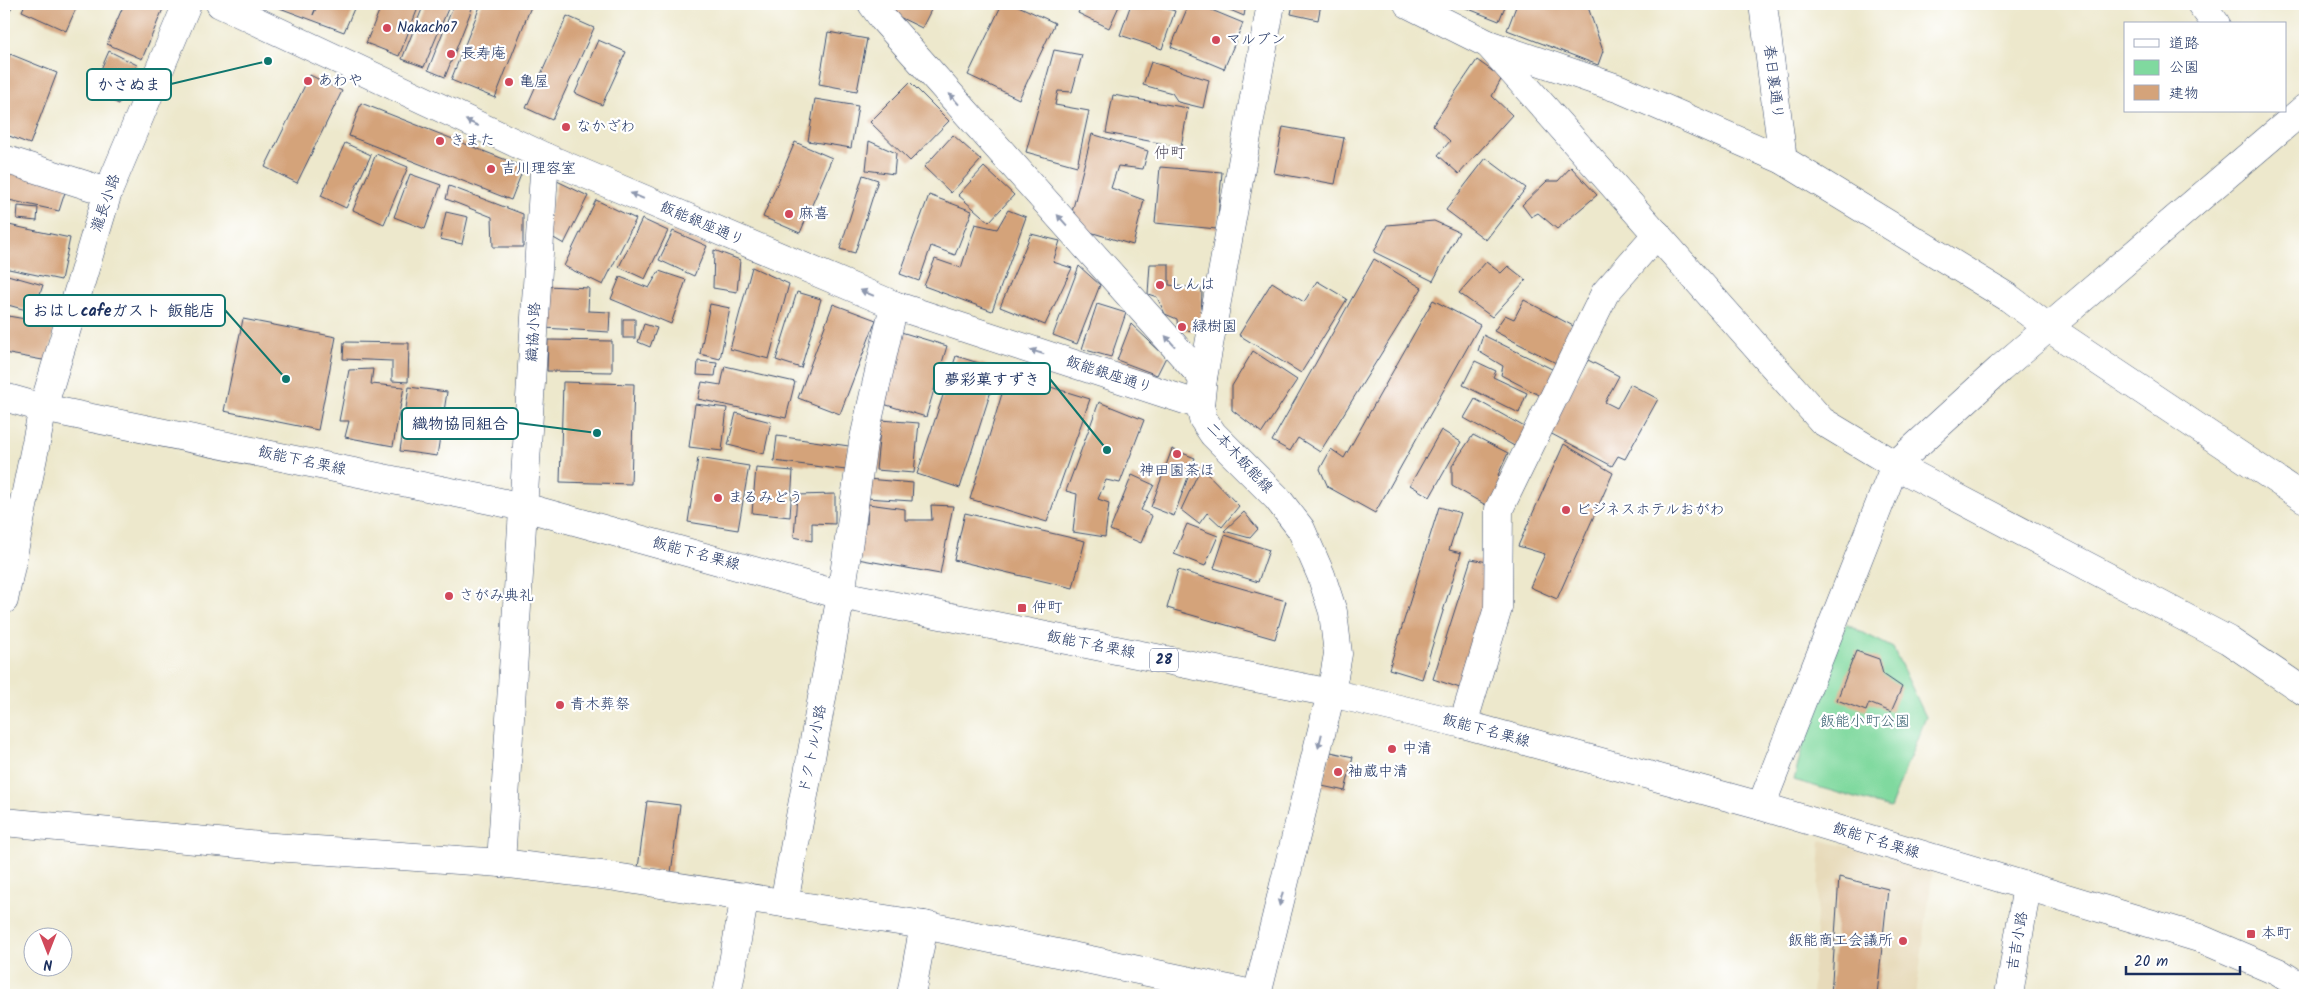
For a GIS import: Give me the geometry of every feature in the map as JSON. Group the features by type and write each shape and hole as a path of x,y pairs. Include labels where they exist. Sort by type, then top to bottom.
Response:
{"street":[{"name":"瀧長小路","path":"4,600 43,408 108,192 187,4"},
{"name":"飯能銀座通り","path":"220,4 545,157 894,305 1200,405"},
{"path":"872,4 896,34 1203,378"},
{"name":"二本木飯能線","path":"1257,995 1331,693 1338,654 1333,612 1321,575 1301,529 1276,498 1212,434 1203,419 1200,405 1203,378 1271,4"},
{"path":"1408,4 1488,44 1620,89 1783,160 2009,298 2048,328 2305,499"},
{"name":"春日裏通り","path":"1764,4 1783,160"},
{"path":"2201,4 2214,22"},
{"path":"1488,44 1822,421 1895,465 2228,640 2305,692"},
{"path":"1761,806 1895,465 2048,328 2294,120"},
{"name":"織協小路","path":"501,863 545,157"},
{"path":"4,159 108,192"},
{"path":"1463,724 1498,608 1499,509 1605,293 1657,234"},
{"name":"ドクトル小路","path":"784,903 842,594 863,443 894,305"},
{"name":"飯能下名栗線","path":"4,397 43,408 524,507 842,594 1331,693 1463,724 1761,806 2199,938 2278,972 2305,989"},
{"path":"4,822 260,846 501,863 609,876 924,925 1257,995"},
{"name":"吉吉小路","path":"2009,995 2027,886"},
{"path":"728,995 746,896"},
{"path":"912,995 924,925"}],"shaded area":[{"name":"飯能商工会議所","path":"1821,840 1933,870 1916,995 1812,995"}],"green space":[{"name":"飯能小町公園","path":"1846,624 1893,648 1926,717 1890,808 1794,780 1814,702"}],"building":[{"path":"4,4 13,4 8,15 4,13"},
{"path":"25,4 78,4 66,31 22,11"},
{"path":"124,4 165,4 142,59 107,44"},
{"path":"278,4 317,4 313,15 318,4 356,4 344,32 277,7"},
{"path":"382,4 408,4 418,8 399,56 366,43"},
{"path":"424,4 450,4 424,67 402,59"},
{"path":"454,4 473,6 445,77 428,70"},
{"path":"481,4 532,4 495,98 451,80"},
{"path":"898,4 934,4 922,28 893,14"},
{"path":"1002,4 1014,4 1055,23 1019,99 968,75"},
{"path":"1082,4 1120,4 1109,28 1078,13"},
{"path":"1131,4 1152,4 1175,11 1162,49 1120,35"},
{"path":"1189,4 1197,4 1243,23 1224,69 1171,47"},
{"path":"1216,4 1246,4 1244,16"},
{"path":"1293,4 1321,4 1318,20 1291,14"},
{"path":"1456,4 1506,4 1499,21"},
{"path":"1517,4 1587,4 1603,51 1598,65 1507,30"},
{"path":"567,16 594,28 552,120 526,108"},
{"path":"828,32 867,39 857,91 819,84"},
{"path":"598,40 626,52 602,105 575,93"},
{"path":"1054,50 1082,55 1072,92 1058,91 1055,105 1089,111 1077,166 1026,152"},
{"path":"109,51 137,65 119,104 91,92"},
{"path":"10,54 57,73 30,144 4,134 4,70"},
{"path":"1477,60 1502,78 1492,96 1512,115 1459,174 1438,155 1450,141 1433,125"},
{"path":"1151,62 1209,80 1203,108 1178,102 1172,93 1143,85"},
{"path":"310,75 342,91 297,183 265,167"},
{"path":"910,82 949,121 910,161 870,122"},
{"path":"1113,95 1188,108 1181,147 1106,133"},
{"path":"815,99 858,106 851,148 808,141"},
{"path":"361,103 524,167 511,200 349,136"},
{"path":"1283,127 1344,138 1335,184 1274,173"},
{"path":"1092,134 1148,151 1143,169 1118,166 1111,188 1144,200 1133,245 1090,232 1072,212"},
{"path":"953,135 981,160 951,193 924,167"},
{"path":"869,141 896,153 894,174 866,170"},
{"path":"795,142 832,158 800,233 763,217"},
{"path":"345,143 371,155 346,208 321,196"},
{"path":"376,154 408,167 384,224 353,210"},
{"path":"1486,158 1526,188 1486,240 1446,210"},
{"path":"4,165 67,186 59,211 4,199"},
{"path":"984,167 1014,195 989,222 958,195"},
{"path":"1160,167 1222,172 1217,229 1155,223"},
{"path":"1571,167 1597,195 1557,229 1538,213 1531,217 1522,205 1547,181 1558,181"},
{"path":"410,174 441,185 425,229 394,217"},
{"path":"863,175 878,180 855,253 840,249"},
{"path":"557,181 588,196 564,244 545,233"},
{"path":"449,186 523,214 523,247 493,247 492,217 446,199"},
{"path":"929,195 972,211 955,255 931,246 919,281 900,274"},
{"path":"596,200 636,219 603,285 564,266"},
{"path":"4,202 10,203 9,218 4,218"},
{"path":"18,206 38,208 37,221 17,219"},
{"path":"1008,210 1026,217 992,311 924,286 935,259 961,268 975,224 997,229"},
{"path":"446,212 468,217 462,244 440,239"},
{"path":"642,219 668,231 645,279 619,267"},
{"path":"1434,221 1459,232 1433,281 1374,252 1387,225"},
{"path":"4,224 70,238 61,280 4,268"},
{"path":"673,231 707,246 694,276 659,260"},
{"path":"1031,234 1060,241 1053,262 1072,268 1045,325 1000,307"},
{"path":"714,250 740,260 737,292 713,288"},
{"path":"1374,259 1422,288 1320,452 1298,438 1290,451 1272,441"},
{"path":"1486,262 1501,273 1508,266 1526,280 1492,317 1459,293"},
{"path":"1150,264 1169,264 1169,285 1202,289 1201,331 1178,330 1177,319 1165,314 1157,297 1148,294"},
{"path":"1079,266 1100,285 1077,344 1053,335"},
{"path":"752,267 789,284 769,359 730,349"},
{"path":"659,271 686,280 671,324 611,299 620,277 649,288"},
{"path":"4,274 43,285 34,312 4,304"},
{"path":"1317,281 1347,299 1301,373 1239,335 1272,282 1304,302"},
{"path":"547,286 589,288 588,311 610,312 609,332 544,328"},
{"path":"797,292 821,299 801,368 776,360"},
{"path":"1433,300 1480,325 1375,513 1328,487 1320,469 1331,449 1344,458"},
{"path":"1524,300 1577,328 1558,364 1494,331 1505,315 1514,319"},
{"path":"710,304 730,308 720,359 700,354"},
{"path":"833,304 876,320 840,414 798,398"},
{"path":"1097,304 1126,313 1111,357 1082,349"},
{"path":"8,316 55,324 48,361 4,353"},
{"path":"243,319 336,337 318,430 224,411"},
{"path":"623,319 635,319 635,338 623,338"},
{"path":"644,324 657,328 650,347 638,342"},
{"path":"1131,324 1166,357 1157,375 1117,360"},
{"path":"901,332 947,346 926,417 880,403"},
{"path":"1483,335 1556,371 1543,397 1501,375 1503,366 1478,351"},
{"path":"548,340 612,341 612,372 547,371"},
{"path":"344,342 409,343 408,382 392,381 392,361 343,359"},
{"path":"1253,351 1297,380 1262,433 1232,410 1232,386"},
{"path":"956,356 998,369 960,488 917,474"},
{"path":"1588,360 1619,376 1605,402 1617,408 1630,384 1658,399 1625,459 1618,456 1612,466 1548,432"},
{"path":"698,361 717,363 715,376 697,375"},
{"path":"1475,361 1496,371 1493,377 1527,393 1519,413 1463,385"},
{"path":"725,366 795,382 786,418 698,399 702,382 721,385"},
{"path":"373,369 371,384 404,387 393,446 345,437 349,421 339,421 349,370"},
{"path":"1008,374 1090,399 1047,522 970,499"},
{"path":"563,382 634,384 631,484 560,482"},
{"path":"409,387 447,392 437,456 400,451"},
{"path":"1475,399 1528,429 1518,448 1464,418"},
{"path":"1099,402 1144,420 1120,483 1106,480 1098,499 1109,503 1105,537 1073,532 1077,494 1066,491"},
{"path":"695,404 727,408 722,451 689,447"},
{"path":"736,413 771,422 764,454 728,445"},
{"path":"881,420 919,423 914,473 876,470"},
{"path":"1441,430 1461,442 1430,497 1410,485"},
{"path":"1473,435 1508,453 1498,475 1505,480 1491,508 1452,486 1452,466"},
{"path":"777,436 849,446 846,470 774,461"},
{"name":"ビジネスホテルおがわ","path":"1564,444 1613,473 1557,599 1530,587 1545,554 1518,546"},
{"path":"1172,449 1195,458 1174,516 1151,507"},
{"path":"698,458 749,466 738,530 688,522"},
{"path":"1201,467 1239,506 1222,527 1207,513 1199,524 1181,510"},
{"path":"756,468 793,471 790,517 752,513"},
{"path":"1132,475 1154,485 1141,510 1152,516 1141,543 1110,530"},
{"path":"867,479 913,483 912,501 866,498"},
{"path":"835,494 835,524 812,523 812,541 794,537 797,495"},
{"path":"868,504 905,509 905,520 932,520 931,505 953,506 940,574 852,558 858,521 867,523"},
{"path":"1439,507 1461,513 1449,550 1461,553 1422,679 1389,669"},
{"path":"1244,512 1258,529 1250,538 1224,531"},
{"path":"965,513 1085,541 1073,588 954,560"},
{"path":"1187,524 1218,536 1205,566 1174,554"},
{"path":"1225,535 1269,550 1258,582 1214,568"},
{"path":"1471,559 1488,562 1487,601 1460,688 1433,679"},
{"path":"1178,570 1286,601 1275,639 1167,608"},
{"path":"1856,651 1879,659 1883,674 1902,687 1891,712 1869,703 1866,711 1837,700"},
{"name":"袖蔵中清","path":"1331,752 1353,757 1345,791 1322,786"},
{"path":"647,801 680,805 671,873 638,868"},
{"path":"1839,877 1888,889 1877,995 1831,995"}],"place":[{"name":"Nakacho7","path":"387,28"},
{"name":"マルブン","path":"1216,40"},
{"name":"長寿庵","path":"451,54"},
{"name":"かさぬま","path":"268,61"},
{"name":"あわや","path":"308,81"},
{"name":"亀屋","path":"509,82"},
{"name":"なかざわ","path":"566,127"},
{"name":"きまた","path":"440,141"},
{"name":"吉川理容室","path":"491,169"},
{"name":"麻喜","path":"789,214"},
{"name":"しんは","path":"1160,285"},
{"name":"緑樹園","path":"1182,327"},
{"name":"おはしcafeガスト 飯能店","path":"286,379"},
{"name":"織物協同組合","path":"597,433"},
{"name":"夢彩菓すずき","path":"1107,450"},
{"name":"神田園茶ほ","path":"1177,454"},
{"name":"まるみどう","path":"718,498"},
{"name":"ビジネスホテルおがわ","path":"1566,510"},
{"name":"さがみ典礼","path":"449,596"},
{"name":"仲町","path":"1022,608"},
{"name":"青木葬祭","path":"560,705"},
{"name":"中清","path":"1392,749"},
{"name":"袖蔵中清","path":"1338,772"},
{"name":"本町","path":"2251,934"},
{"name":"飯能商工会議所","path":"1903,941"}],"district":[{"name":"仲町","path":"1170,153"}]}
